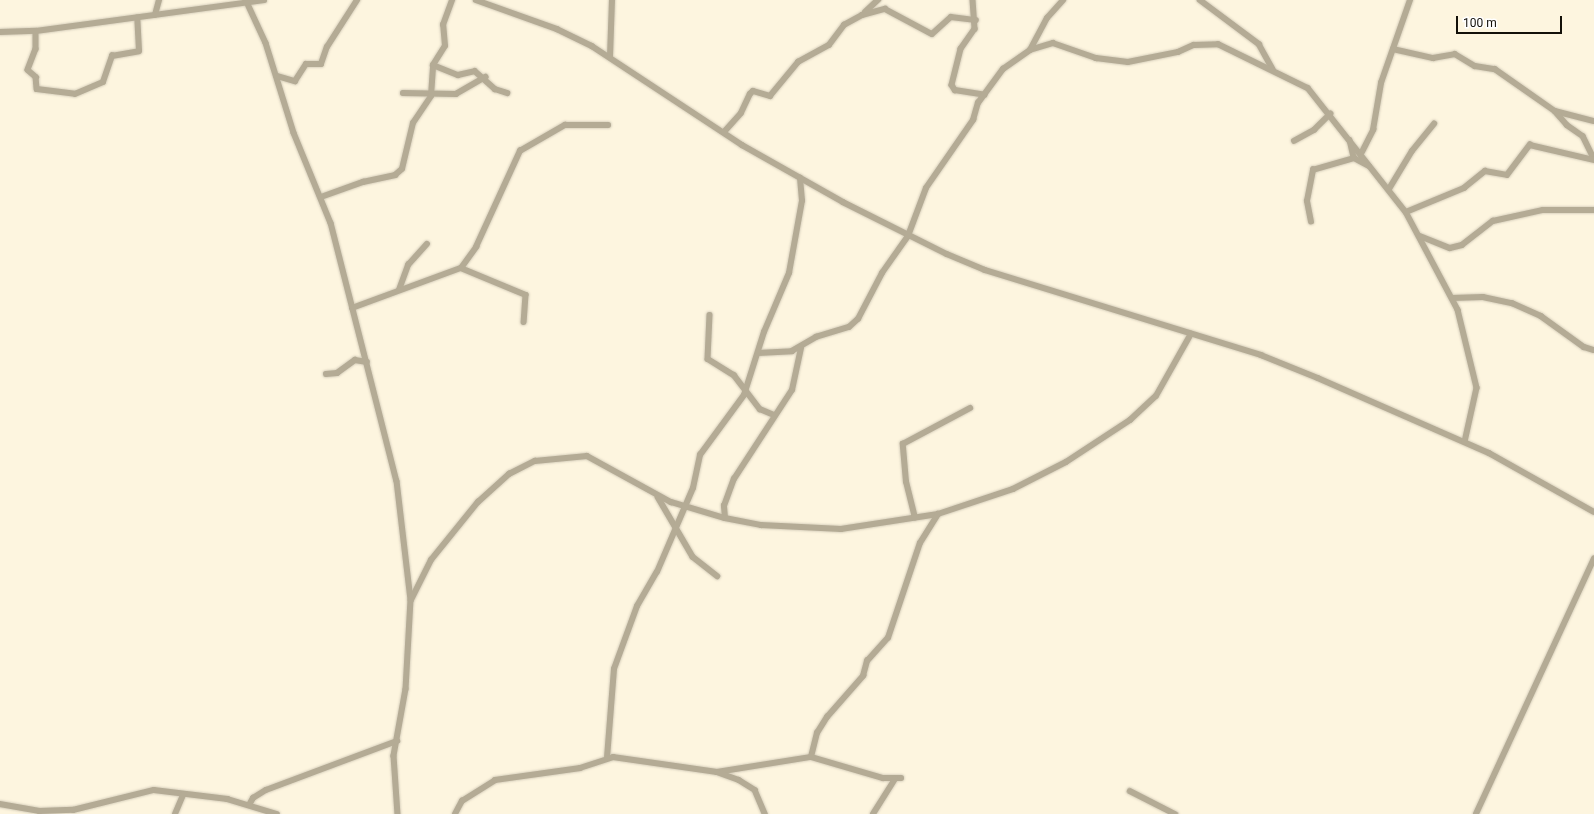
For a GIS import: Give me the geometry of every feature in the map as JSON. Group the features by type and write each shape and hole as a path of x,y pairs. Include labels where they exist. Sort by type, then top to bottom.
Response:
{"street":[{"path":"155,15 159,0"},
{"path":"0,32 36,31 264,0"},
{"path":"277,76 295,81 306,64 321,64 327,48 357,0"},
{"path":"321,197 399,173 413,123 431,96 433,65 444,46 443,25 452,0"},
{"path":"476,0 557,29 610,57 724,132 800,178 908,236 985,270 1191,334 1311,375 1465,442 1594,512"},
{"path":"610,57 612,0"},
{"path":"724,132 740,113 753,91 770,96 798,62 829,45 844,25 862,15 878,0"},
{"path":"973,0 976,20 975,30 958,58 952,85 955,90 985,95"},
{"path":"1030,50 1047,18 1063,0"},
{"path":"1200,0 1259,44 1274,70"},
{"path":"1362,152 1372,130 1381,83 1410,0"},
{"path":"248,1 277,76 294,133 331,223 397,481 411,600 406,689 397,740 394,777 398,814"},
{"path":"862,15 885,9 932,34 951,17 976,20"},
{"path":"36,31 36,49 28,70 36,77 37,89 75,94 103,82 112,56 139,52 137,18"},
{"path":"758,353 778,354 801,348 816,337 852,325 887,264 908,236 926,188 973,120 985,95 1003,69 1030,50 1053,44 1088,57 1128,62 1178,52 1194,45 1218,44 1274,70 1308,88 1362,152 1406,212 1460,316 1476,378 1476,395 1465,442"},
{"path":"1393,49 1433,58 1455,54 1475,66 1495,70 1555,111 1566,125 1584,136 1594,159"},
{"path":"433,65 458,75 475,71 484,77 495,89 507,93"},
{"path":"403,93 431,96 456,94 484,77"},
{"path":"1555,111 1594,121"},
{"path":"1294,141 1314,130 1330,114"},
{"path":"1389,189 1412,151 1434,124"},
{"path":"352,308 462,268 476,248 520,151 565,125 608,125"},
{"path":"1349,138 1354,158 1373,169"},
{"path":"1406,212 1464,188 1484,171 1507,175 1530,145 1594,159"},
{"path":"1311,222 1308,200 1313,170 1354,158"},
{"path":"607,758 614,669 637,606 676,531 699,472 702,450 725,417 740,403 744,388 788,273 802,201 800,178"},
{"path":"1419,236 1450,248 1462,245 1494,221 1543,210 1594,210"},
{"path":"399,290 408,264 427,244"},
{"path":"462,268 526,295 524,322"},
{"path":"1452,298 1483,297 1512,303 1541,316 1584,347 1594,350"},
{"path":"710,315 708,359 734,375 760,409 774,415"},
{"path":"411,600 431,560 452,533 497,484 523,465 554,458 586,456 658,496 724,518 823,530 938,514 1013,489 1066,462 1130,420 1156,396 1191,334"},
{"path":"724,518 724,506 734,479 774,415 792,390 801,348"},
{"path":"326,374 336,373 355,360 367,362"},
{"path":"915,518 906,482 903,444 970,408"},
{"path":"658,496 676,531 693,557 717,576"},
{"path":"811,757 820,728 863,676 868,661 888,638 920,543 938,514"},
{"path":"1476,814 1594,559"},
{"path":"249,805 266,790 397,740"},
{"path":"455,814 462,801 495,780 580,768 607,758 717,772 811,757 898,778 873,814"},
{"path":"717,772 755,790 765,814"},
{"path":"0,804 55,812 154,790 183,795 213,797 249,805 277,814"},
{"path":"1130,791 1175,814"},
{"path":"175,814 183,795"}]}
